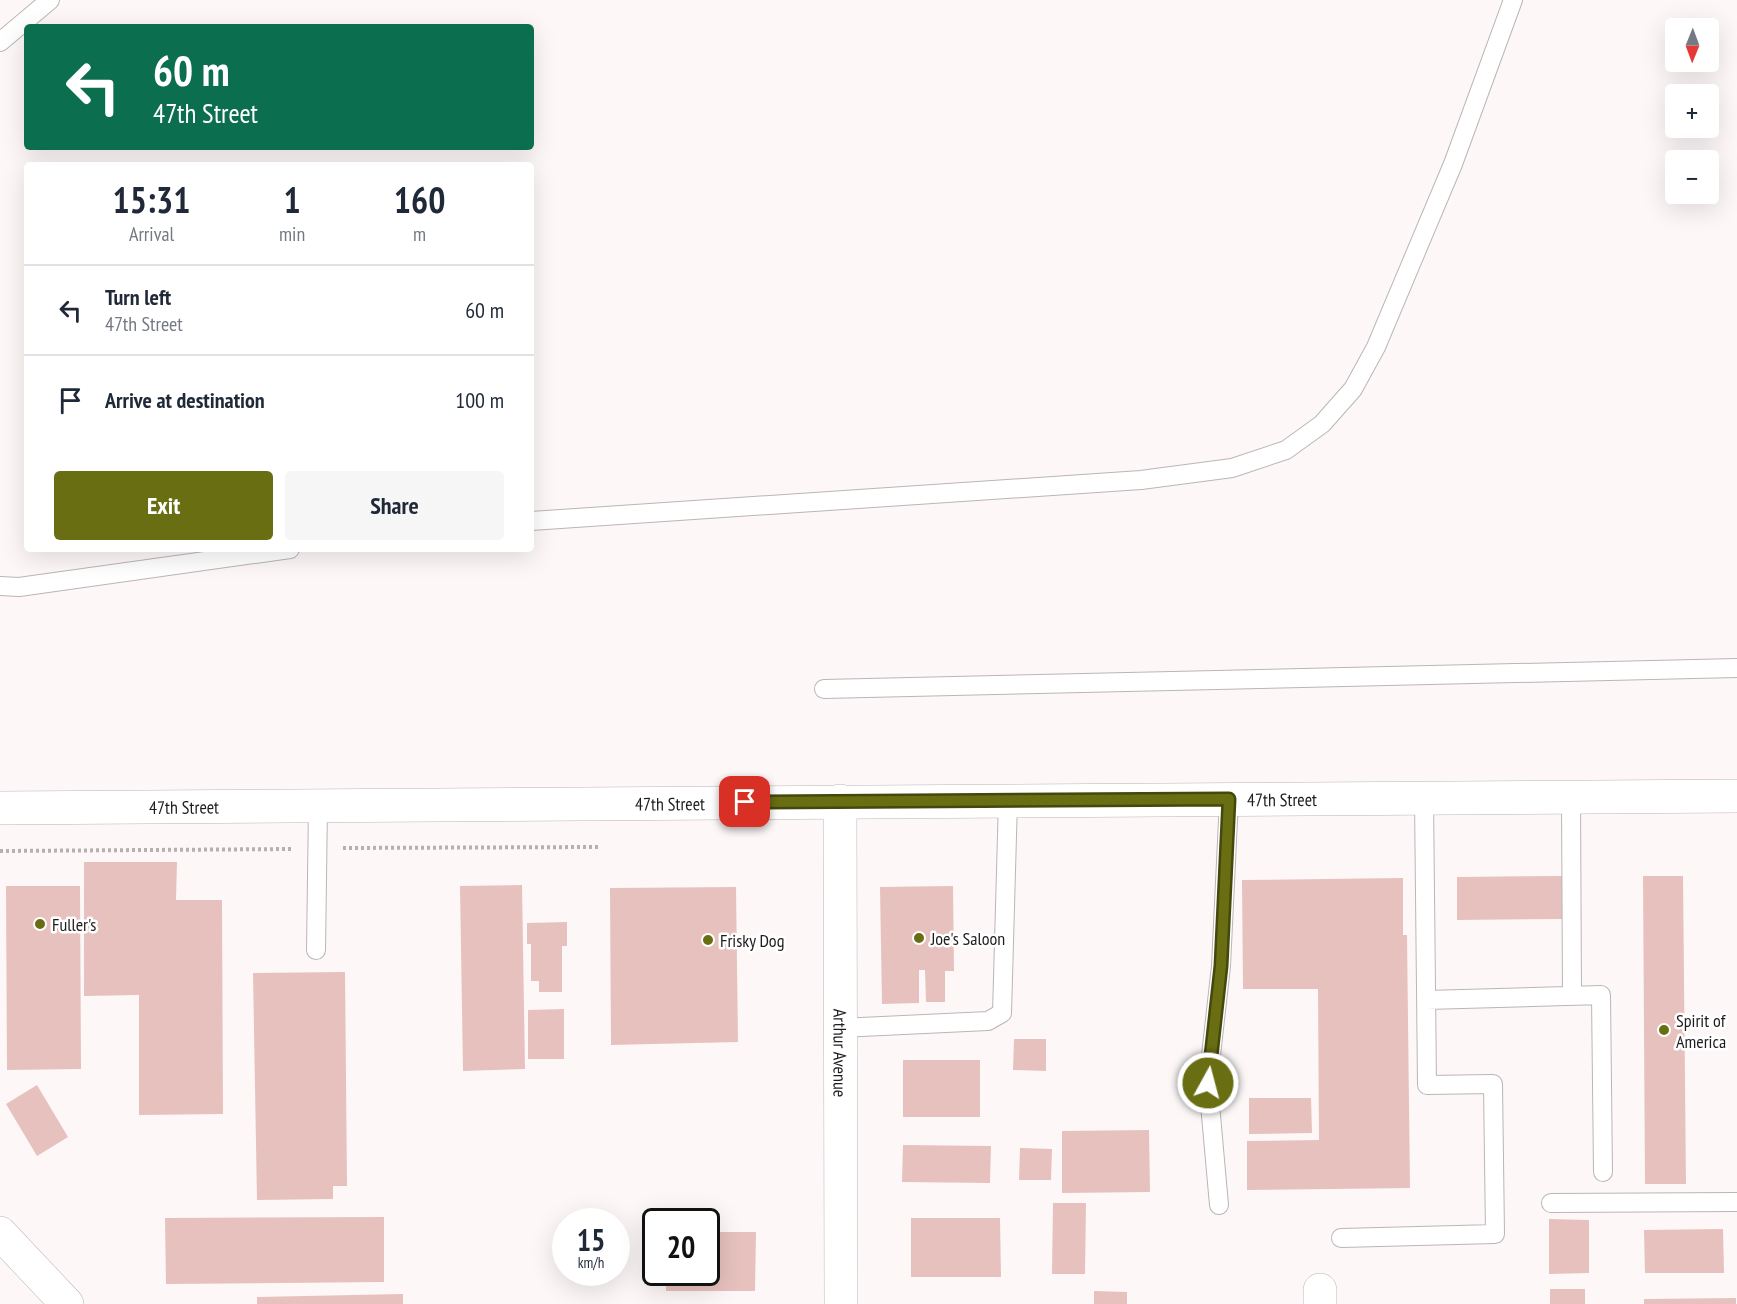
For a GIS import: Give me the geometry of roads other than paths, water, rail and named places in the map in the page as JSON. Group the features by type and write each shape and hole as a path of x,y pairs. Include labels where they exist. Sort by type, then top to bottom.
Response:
{"main road":[{"name":"47th Street","path":"0,808 1737,796"},
{"name":"Arthur Avenue","path":"840,801 841,1304"},
{"path":"0,1233 67,1304"}],"lane":[{"path":"0,42 50,0"},
{"path":"534,521 1141,480 1232,468 1286,450 1322,424 1353,389 1376,347 1453,164 1507,9 1513,0"},
{"path":"0,586 19,587 269,552"},
{"path":"824,689 1737,668"},
{"path":"1571,797 1572,996"},
{"path":"1341,1238 1495,1234 1493,1084 1427,1085 1424,798"},
{"path":"1219,1205 1208,1083 1221,966 1229,799"},
{"path":"840,1028 988,1021 1002,1013 1008,800"},
{"path":"316,950 318,805"},
{"path":"1426,1000 1601,995 1603,1173"},
{"path":"1551,1203 1737,1202"}],"place":[{"name":"Fuller's","path":"40,924"},
{"name":"Joe's Saloon","path":"919,938"},
{"name":"Frisky Dog","path":"708,940"},
{"name":"Spirit of America","path":"1664,1030"}]}
